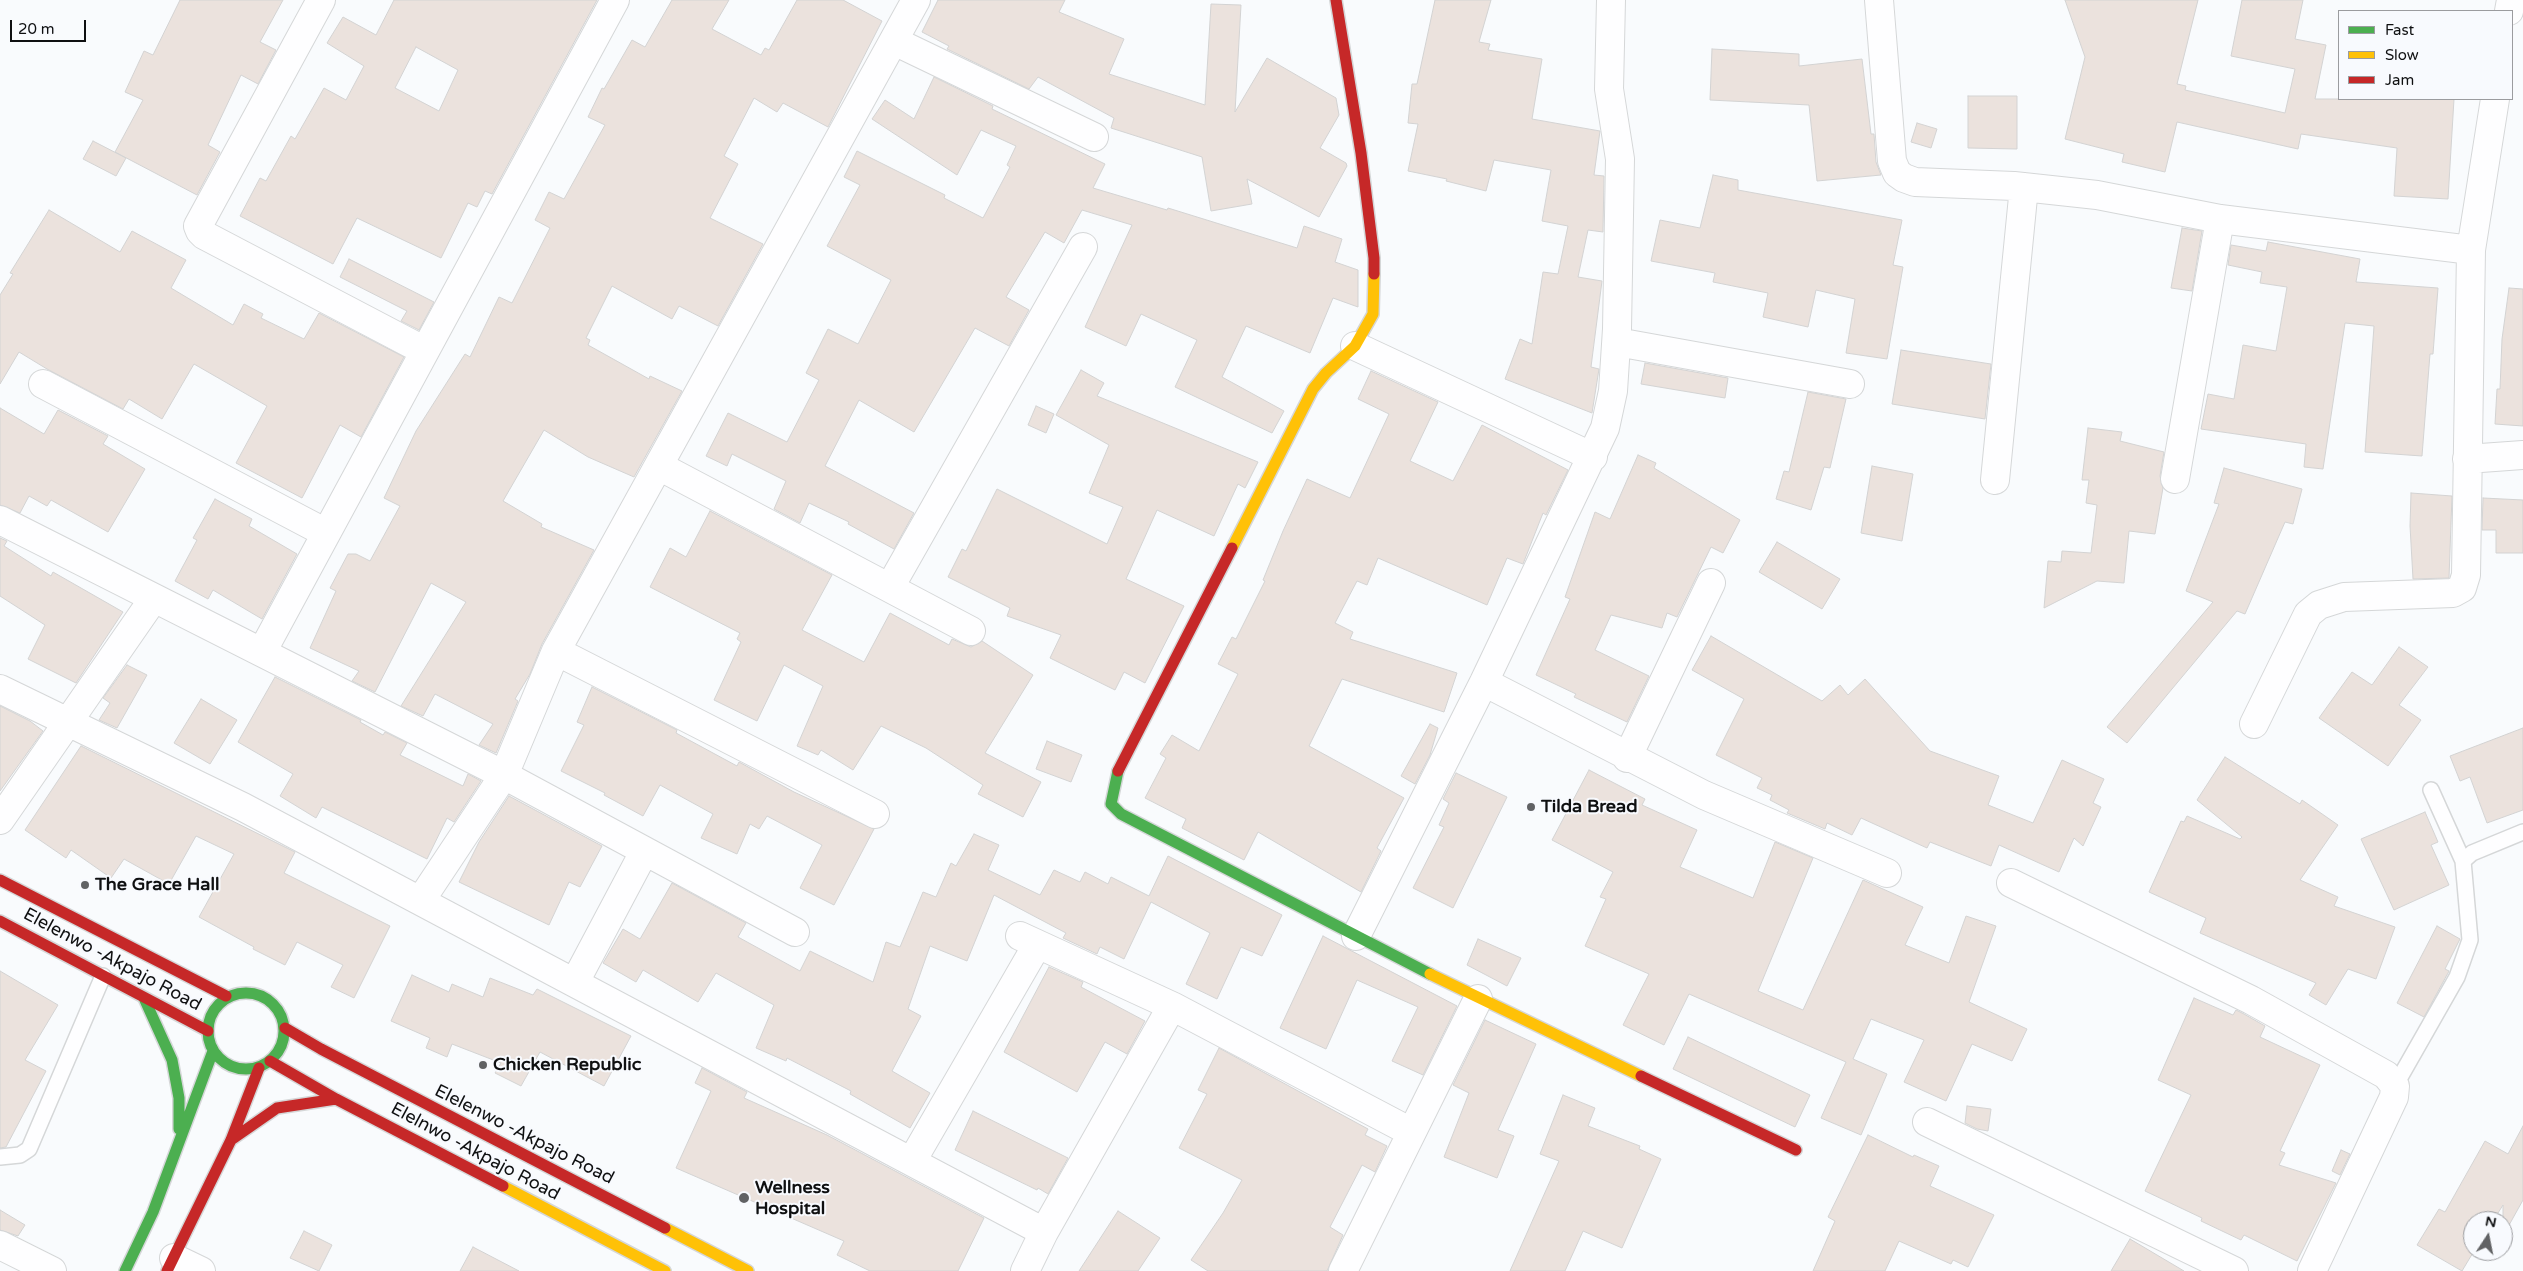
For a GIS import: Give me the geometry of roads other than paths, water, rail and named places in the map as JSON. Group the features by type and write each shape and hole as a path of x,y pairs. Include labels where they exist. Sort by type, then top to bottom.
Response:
{"main road":[{"path":"1336,0 1361,153 1374,258 1373,314 1355,346 1326,373 1313,389 1116,774 1111,804 1121,814 1478,998 1796,1150"},
{"name":"Elelenwo -Akpajo Road","path":"0,880 226,996"},
{"name":"Elelenwo -Akpajo Road","path":"0,921 208,1031"},
{"path":"125,1271 153,1212 213,1051 208,1031 210,1015 226,996 252,993 264,997 275,1005 282,1016 285,1028 284,1041 278,1053 270,1062 259,1068 232,1067 213,1051"},
{"path":"144,998 172,1060 177,1079 180,1138"},
{"name":"Elelenwo -Akpajo Road","path":"285,1028 321,1049 748,1271"},
{"name":"Elelnwo -Akpajo Road","path":"270,1062 336,1099 665,1271"},
{"path":"171,1264 231,1140 259,1068"},
{"path":"231,1140 264,1115 277,1108 336,1099"}],"street":[{"path":"321,0 198,226 200,232 425,351"},
{"path":"262,652 615,0"},
{"path":"421,900 504,775 556,651 916,0"},
{"path":"1356,936 1484,682 1593,458 1605,428 1613,392 1617,342 1620,160 1609,90 1611,0"},
{"path":"1879,0 1892,161 1897,173 1915,182 2024,187 2097,195 2220,219 2471,250"},
{"path":"894,41 1094,137"},
{"path":"2254,724 2308,614 2319,605 2344,597 2453,594 2462,588 2466,575 2471,250 2495,100"},
{"path":"1995,480 2024,187"},
{"path":"2176,479 2220,219"},
{"path":"890,587 1083,248"},
{"path":"1617,342 1850,384"},
{"path":"1355,346 1593,458"},
{"path":"42,384 326,533"},
{"path":"2467,459 2523,455"},
{"path":"659,466 971,630"},
{"path":"0,520 504,775 795,932"},
{"path":"1627,758 1711,583"},
{"path":"0,820 154,598"},
{"path":"556,651 875,814"},
{"path":"1484,682 1627,758 1704,796 1888,873"},
{"path":"0,689 243,807 1044,1232"},
{"path":"575,982 644,852"},
{"path":"2011,883 2251,1000 2386,1074 2395,1086 2394,1096 2312,1271"},
{"path":"912,1161 1028,940 1172,1006 1411,1132"},
{"path":"1343,1271 1478,998"},
{"path":"1025,1271 1044,1232 1172,1006"},
{"path":"1927,1122 2234,1271"},
{"path":"0,1245 52,1271"},
{"path":"171,1264 201,1271"}],"lane":[{"path":"2395,1086 2457,977 2470,940 2470,920 2463,876 2463,861 2431,790"},
{"path":"2463,861 2472,853 2523,832"},
{"path":"0,1157 20,1155 29,1149 103,976"}],"place":[{"name":"Tilda Bread","path":"1531,807"},
{"name":"The Grace Hall","path":"85,885"},
{"name":"Chicken Republic","path":"483,1065"},
{"name":"Wellness Hospital","path":"744,1198"}]}
